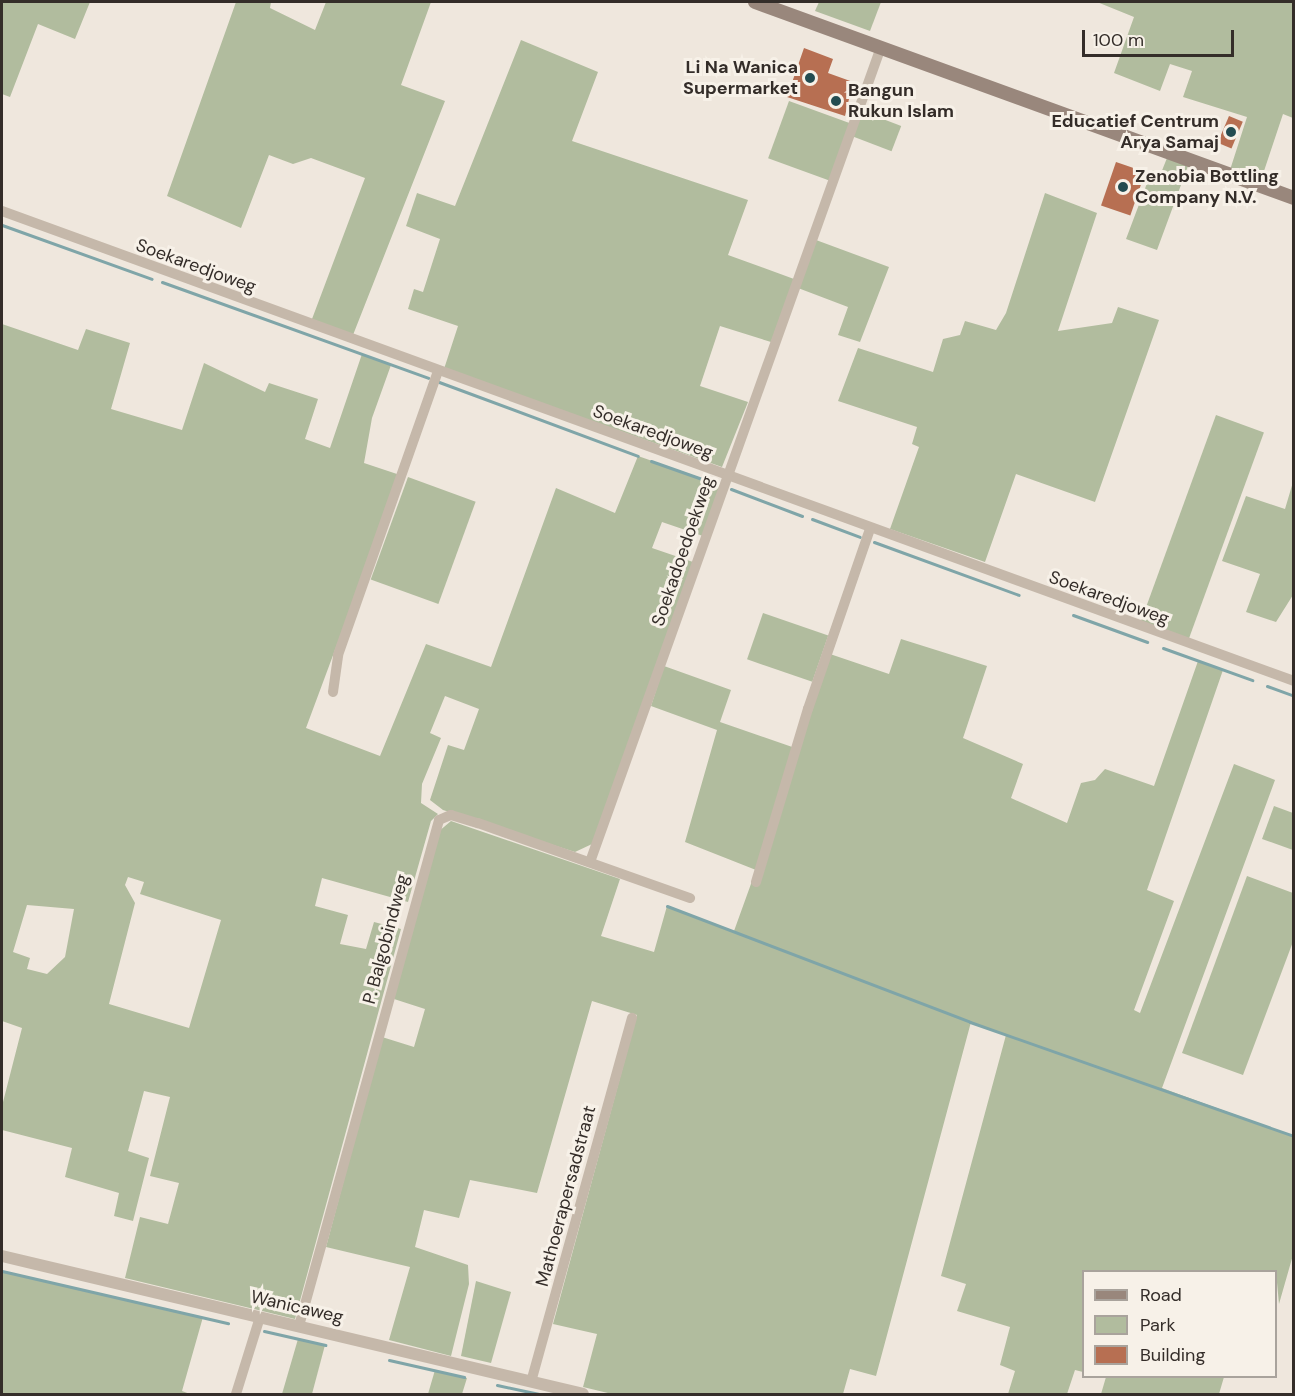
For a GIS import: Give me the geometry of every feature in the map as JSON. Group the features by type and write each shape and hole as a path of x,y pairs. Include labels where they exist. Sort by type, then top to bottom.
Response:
{"main road":[{"path":"755,2 1293,198"}],"street":[{"name":"Soekadoedoekweg","path":"590,862 881,47"},
{"name":"Soekaredjoweg","path":"2,211 727,477 1293,681"},
{"path":"333,692 338,655 438,371"},
{"path":"756,882 808,709 870,529"},
{"name":"P. Balgobindweg","path":"299,1326 438,820 451,815 690,898"},
{"name":"Mathoerapersadstraat","path":"531,1382 632,1018"},
{"name":"Wanicaweg","path":"2,1256 583,1395"},
{"path":"236,1395 260,1317"}],"green space":[{"path":"2,2 90,2 75,39 38,24 10,97 2,94"},
{"path":"236,2 271,2 270,8 315,30 326,2 431,2 401,85 445,101 353,335 312,319 365,178 311,158 293,164 269,155 241,228 167,196"},
{"path":"819,2 881,2 870,31 815,11"},
{"path":"1097,2 1293,2 1293,118 1283,114 1261,180 1230,170 1247,117 1183,97 1192,71 1170,64 1160,91 1114,73 1134,17"},
{"path":"521,40 598,72 572,141 748,200 728,255 794,279 771,342 720,326 700,386 748,402 722,467 444,369 458,326 408,309 414,289 423,292 440,239 406,226 417,193 455,206"},
{"path":"789,101 850,123 829,181 768,158"},
{"path":"862,111 901,126 892,151 852,136"},
{"path":"1167,158 1188,166 1157,250 1126,239 1152,170 1161,173"},
{"path":"1045,193 1097,213 1058,331 1112,323 1118,307 1159,320 1095,502 1016,474 985,562 890,529 919,447 912,444 917,427 838,401 858,348 933,372 943,339 960,335 965,321 996,330 1006,313"},
{"path":"816,240 889,267 860,342 838,335 848,307 798,288"},
{"path":"2,324 78,350 86,329 130,343 111,409 182,430 204,363 265,392 269,383 318,399 305,439 330,448 362,354 391,365 372,418 364,463 400,475 306,728 380,756 426,644 491,667 556,488 615,513 638,456 721,485 703,536 662,522 652,548 693,562 592,844 575,852 443,810 430,800 448,745 464,750 479,709 445,696 430,733 441,738 422,784 421,803 438,814 431,821 408,902 322,878 315,906 348,915 340,944 366,949 374,922 401,929 295,1319 125,1278 140,1217 168,1224 179,1183 150,1176 170,1097 144,1091 128,1151 149,1158 133,1221 114,1216 119,1193 65,1177 72,1148 2,1130 2,1106 22,1028 2,1021","holes":["128,877 144,882 140,894 221,920 189,1028 109,1004 135,903 125,885","27,905 74,909 65,957 47,974 27,969 30,958 13,952"]},
{"path":"1216,415 1264,432 1189,639 1141,622"},
{"path":"408,477 476,502 438,604 371,579"},
{"path":"1293,482 1293,595 1276,622 1246,612 1260,574 1222,561 1246,496 1285,509"},
{"path":"763,613 828,635 812,682 747,659"},
{"path":"901,639 987,666 963,738 1023,764 1011,798 1067,823 1081,783 1095,780 1105,769 1154,786 1198,661 1223,670 1147,890 1174,901 1134,1010 1140,1013 1234,764 1275,780 1162,1088 1293,1136 1293,1255 1279,1304 1277,1270 1082,1270 1082,1372 1075,1370 1067,1394 1008,1394 1015,1371 1000,1365 1010,1327 957,1311 966,1284 941,1276 1006,1035 971,1022 876,1376 850,1369 843,1394 612,1394 583,1387 597,1334 553,1324 637,1015 592,1001 537,1193 470,1180 459,1218 424,1210 415,1247 468,1265 469,1284 451,1356 389,1340 410,1267 326,1247 382,1037 414,1047 425,1009 394,999 438,832 451,821 620,879 601,936 654,952 667,906 734,931 756,870 685,842 717,730 651,706 664,666 731,690 720,722 798,749 830,654 889,674"},
{"path":"1274,806 1293,813 1293,850 1262,839"},
{"path":"1247,876 1293,893 1294,939 1243,1075 1182,1053"},
{"path":"2,1271 203,1317 182,1391 190,1394 2,1394"},
{"path":"476,1281 511,1292 491,1363 461,1356"},
{"path":"298,1339 325,1345 312,1394 282,1394"},
{"path":"435,1370 467,1378 462,1394 428,1394"},
{"path":"1105,1378 1224,1378 1219,1394 1101,1394"}],"building":[{"name":"Li Na Wanica Supermarket","path":"804,48 833,59 828,73 853,82 845,116 787,97"},
{"name":"Educatief Centrum Arya Samaj","path":"1229,116 1243,122 1231,149 1218,143"},
{"name":"Zenobia Bottling Company N.V.","path":"1116,162 1145,172 1130,216 1101,205"}],"waterway":[{"path":"2,225 152,279"},
{"path":"162,282 428,378"},
{"path":"439,382 638,456"},
{"path":"651,461 713,483"},
{"path":"731,489 802,516"},
{"path":"812,519 860,537"},
{"path":"874,542 1019,595"},
{"path":"1073,615 1147,642"},
{"path":"1163,648 1252,680"},
{"path":"1267,686 1294,696"},
{"path":"667,906 970,1022 1294,1136"},
{"path":"2,1271 228,1323"},
{"path":"264,1331 325,1345"},
{"path":"389,1360 464,1377"},
{"path":"497,1385 539,1394"}],"place":[{"name":"Li Na Wanica Supermarket","path":"810,78"},
{"name":"Bangun Rukun Islam","path":"836,101"},
{"name":"Educatief Centrum Arya Samaj","path":"1231,132"},
{"name":"Zenobia Bottling Company N.V.","path":"1123,187"}]}
